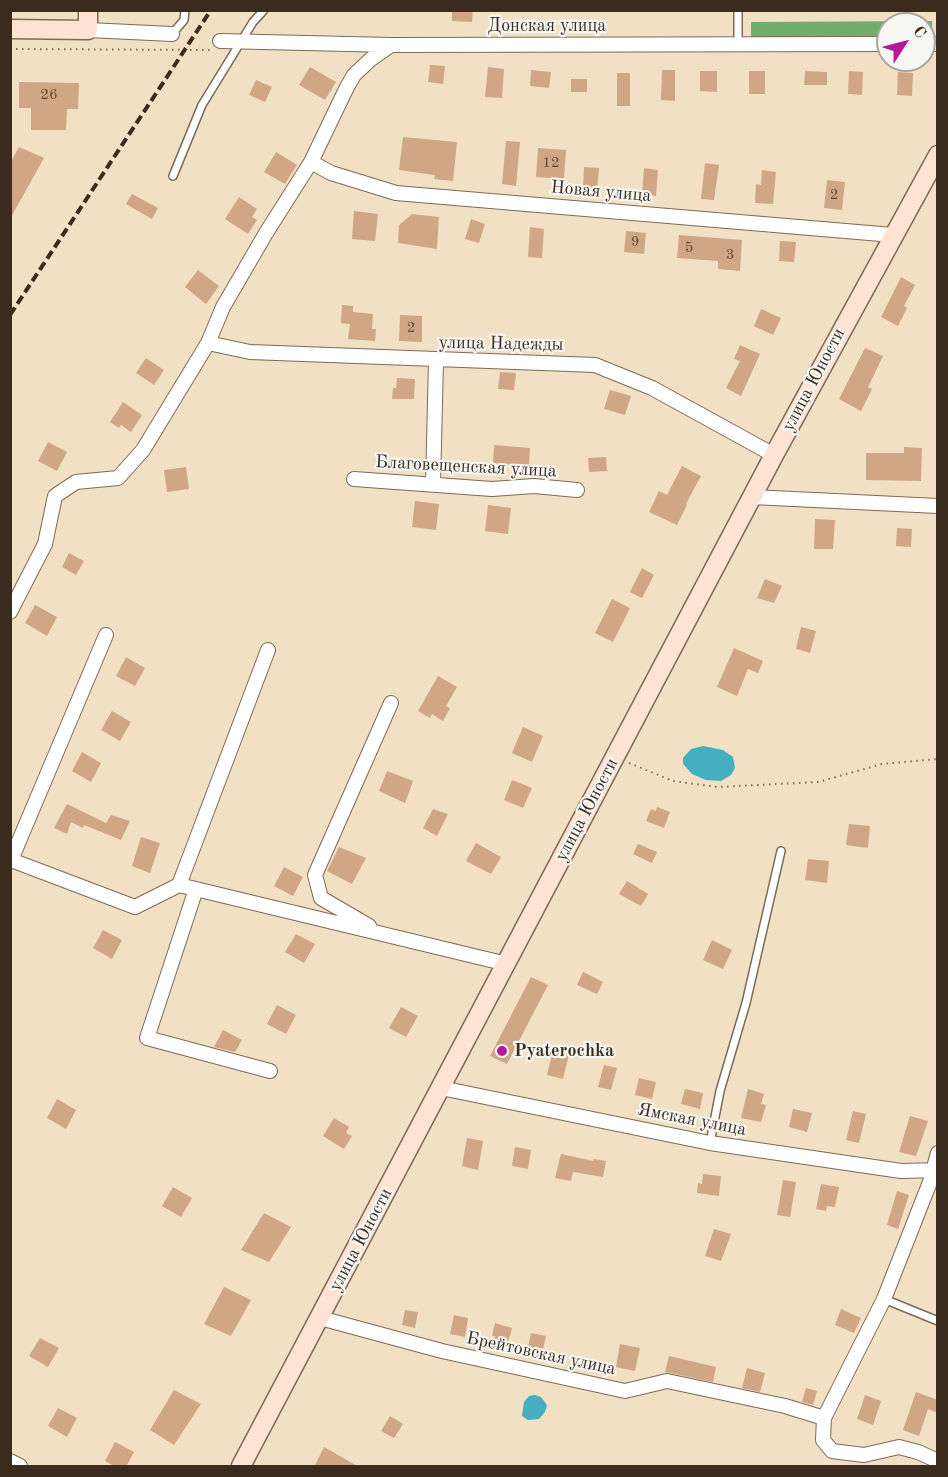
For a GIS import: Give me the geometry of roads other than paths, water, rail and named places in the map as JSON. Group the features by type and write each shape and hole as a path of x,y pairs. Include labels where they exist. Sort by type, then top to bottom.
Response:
{"street":[{"path":"88,10 88,30"},
{"path":"10,29 172,34"},
{"name":"Донская улица","path":"220,41 239,47 876,44"},
{"path":"10,612 45,544 55,496 76,482 118,478 143,450 207,342 223,307 311,162 346,87 354,75 371,59 391,45"},
{"name":"улица Юности","path":"241,1467 774,455 938,155"},
{"name":"Новая улица","path":"311,162 331,173 396,193 893,235"},
{"name":"улица Надежды","path":"207,342 250,352 436,361 595,365 652,388 774,455"},
{"path":"433,484 436,361"},
{"name":"Благовещенская улица","path":"354,479 492,489 534,486 577,490"},
{"path":"752,497 938,506"},
{"path":"106,635 11,860 135,907 178,885 507,964"},
{"path":"178,885 268,650"},
{"path":"381,934 321,898 315,875 391,703"},
{"path":"196,889 147,1038 270,1071"},
{"name":"Ямская улица","path":"441,1088 710,1143 901,1171 935,1169"},
{"path":"938,1153 935,1169 884,1299 824,1418 823,1440 832,1451 864,1455 899,1447 938,1461"},
{"name":"Брейтовская улица","path":"320,1318 442,1351 625,1391 667,1381 785,1406 824,1418"},
{"path":"10,1461 20,1467"}],"lane":[{"path":"172,34 184,20 185,10"},
{"path":"173,176 202,105 253,22 264,10"},
{"path":"738,10 738,44"},
{"path":"710,1143 720,1091 746,1003 781,851"},
{"path":"884,1299 938,1321"}],"water":[{"path":"703,746 723,750 733,757 735,768 731,775 721,781 706,780 692,774 683,764 683,758 691,749"},
{"path":"529,1396 541,1397 547,1405 539,1419 528,1420 522,1416 524,1402"}],"railway":[{"path":"10,315 211,10"}],"place":[{"name":"Pyaterochka","path":"502,1051"}]}
